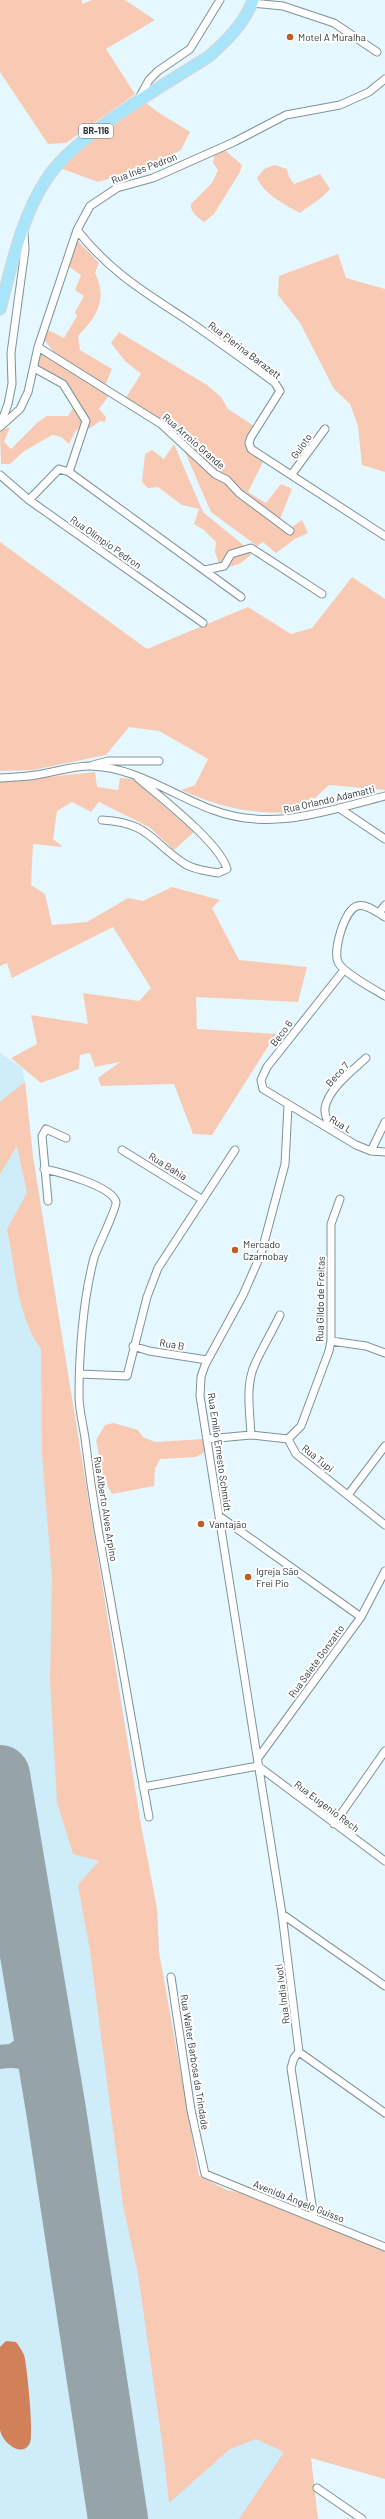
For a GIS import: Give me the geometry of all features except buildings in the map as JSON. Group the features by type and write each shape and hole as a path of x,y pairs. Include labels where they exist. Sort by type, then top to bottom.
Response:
{"main road":[{"name":"BR-116","path":"0,309 24,224 35,198 56,167 81,142 135,104 208,57 227,41 253,2"}],"street":[{"path":"135,104 149,80 190,49 220,0"},
{"path":"253,2 283,6 334,24 377,52"},
{"name":"Rua Inês Pedron","path":"0,426 20,410 28,392 38,347 77,230 90,206 117,188 153,178 234,142 286,115 340,105 369,92 385,79"},
{"name":"Rua Inês Pedron","path":"0,426 8,404 12,384 11,353 25,250 24,224"},
{"name":"Rua Pierina Barazett","path":"77,230 95,252 122,277 220,342 275,383 280,392 249,443 251,449 292,474 385,536"},
{"name":"Rua Arroio Grande","path":"38,347 161,424 216,474 227,480 239,493 290,530"},
{"path":"34,368 63,384 86,421 69,472"},
{"name":"Guioto","path":"292,474 325,429"},
{"path":"29,500 59,469 69,472 241,597"},
{"name":"Rua Olímpio Pedron","path":"0,475 29,500 203,623"},
{"path":"205,570 224,566 231,554 251,548 322,594"},
{"path":"90,766 108,761 159,761"},
{"name":"Rua Orlando Adamatti","path":"0,778 34,775 90,766 131,773 213,810 246,819 269,821 292,819 385,796"},
{"path":"102,820 131,824 150,834 187,865 218,873 227,869 218,854 198,832 131,773"},
{"path":"339,808 385,839"},
{"path":"385,905 382,915 365,906 357,906 349,913 342,929 337,951 338,962 344,970 385,996"},
{"name":"Beco 6","path":"288,1106 263,1089 261,1080 292,1035 344,970"},
{"name":"Beco 7","path":"331,1129 325,1109 327,1102 333,1093 366,1058"},
{"name":"Rua L","path":"288,1106 371,1151 385,1152"},
{"name":"Rua Emílio Ernesto Schmidt","path":"258,1766 258,1758 200,1396 201,1377 208,1360 243,1295 261,1254 285,1164 288,1106"},
{"path":"371,1151 385,1122"},
{"path":"48,1201 42,1149 44,1131 51,1129 66,1138"},
{"name":"Rua Bahia","path":"122,1150 203,1200"},
{"path":"80,1374 127,1376 133,1346 147,1297 158,1268 235,1150"},
{"name":"Rua Alberto Alves Arpino","path":"44,1169 67,1174 112,1195 116,1207 102,1235 92,1266 80,1374 79,1398 90,1479 137,1762 149,1817"},
{"name":"Rua Gildo de Freitas","path":"288,1439 300,1426 331,1341 331,1224 340,1199"},
{"path":"251,1435 250,1380 254,1364 269,1341 280,1315"},
{"path":"331,1341 366,1346 385,1353"},
{"name":"Rua B","path":"133,1346 149,1351 208,1360"},
{"path":"207,1439 251,1435 288,1439"},
{"name":"Rua Tupi","path":"288,1439 296,1454 385,1525"},
{"path":"348,1495 385,1446"},
{"path":"219,1516 361,1617"},
{"name":"Rua Salete Gonzatto","path":"258,1758 361,1617 385,1572"},
{"path":"334,1824 385,1751"},
{"path":"143,1787 258,1766"},
{"name":"Rua Eugenio Rech","path":"258,1766 385,1861"},
{"name":"Rua Índia Ivoti","path":"258,1766 282,1914 299,2052"},
{"path":"282,1914 385,1986"},
{"name":"Rua Walter Barbosa da Trindade","path":"171,1977 191,2110 206,2174"},
{"path":"314,2218 291,2068 294,2058 299,2052 385,2113"},
{"name":"Avenida Ângelo Guisso","path":"206,2174 385,2247"},
{"path":"317,2488 362,2519"}],"shaded area":[{"path":"0,0 82,0 82,4 92,0 125,0 155,20 106,49 135,94 66,143 48,144 0,72"},
{"path":"146,103 162,115 190,132 181,150 148,167 98,182 60,168 81,148"},
{"path":"226,151 242,165 240,172 214,214 204,222 193,212 191,204 212,183 218,170 213,163 215,152"},
{"path":"275,165 287,169 289,177 294,184 320,174 330,189 320,199 300,213 281,202 260,184 257,178 264,169"},
{"path":"77,240 99,263 95,273 99,282 100,291 100,299 95,315 78,336 80,350 112,369 105,386 62,361 44,340 48,330 64,338 77,316 75,312 84,296 75,290 81,275 68,266"},
{"path":"338,254 346,278 385,289 385,472 362,465 358,426 350,404 334,389 300,323 278,295 279,276"},
{"path":"119,332 207,385 221,397 228,409 254,426 244,443 248,450 264,460 248,492 266,503 281,484 292,489 280,519 292,527 302,520 308,533 295,539 276,553 263,542 257,546 211,512 175,429 125,399 141,374 125,361 111,343"},
{"path":"39,352 110,394 99,409 106,417 105,422 100,421 89,429 84,423 75,432 69,444 61,437 52,435 23,452 10,464 1,464 0,431 10,427 4,442 11,449 38,422 47,416 68,416 77,402 58,377 42,373 36,365"},
{"path":"174,444 203,512 253,553 241,563 227,568 219,563 215,552 216,542 204,530 194,524 199,509 182,505 158,487 148,488 142,482 145,454 152,450 164,459"},
{"path":"0,542 147,649 248,607 291,634 312,628 352,577 385,599 385,790 329,785 299,813 252,811 225,806 181,790 195,785 208,759 159,731 129,727 106,755 33,770 0,771"},
{"path":"95,772 97,787 118,790 120,778 133,779 194,832 174,850 149,827 99,802 91,812 72,802 57,811 53,839 63,847 33,844 31,885 45,894 52,925 87,922 128,898 143,901 172,887 220,900 212,908 239,960 307,967 298,1002 196,997 197,1029 276,1034 212,1135 193,1134 174,1084 101,1086 98,1078 120,1062 95,1067 90,1053 80,1055 79,1069 41,1083 11,1058 37,1044 31,1015 88,1024 83,993 139,1001 151,988 113,927 12,978 7,963 0,966 0,782"},
{"path":"0,1053 22,1068 25,1082 33,1157 141,1825 157,1909 159,1952 199,2176 227,2190 241,2193 385,2251 385,2479 311,2458 318,2519 0,2519"},
{"path":"25,1082 33,1157 141,1825 157,1909 159,1952 199,2176 227,2190 241,2193 385,2251 385,2479 311,2458 318,2519 239,2519 284,2452 256,2439 230,2449 169,2503 163,2449 138,2274 123,2205 90,1951 78,1885 99,1861 73,1854 57,1802 50,1681 52,1578 42,1455 41,1349 26,1321 18,1291 7,1229 27,1193 17,1146 0,1174 0,1102"},
{"path":"113,1423 138,1430 143,1437 155,1442 204,1439 205,1452 196,1457 160,1459 155,1469 154,1486 112,1494 104,1480 96,1440 105,1425"},
{"path":"6,2341 16,2342 24,2355 25,2361 30,2400 31,2438 30,2443 26,2448 22,2449 18,2449 8,2444 0,2430 0,2347"}],"taxiway":[{"path":"14,2055 29,2043 34,2033 39,2015"},
{"path":"0,2057 16,2056 30,2060 41,2069 51,2082"}],"runway":[{"path":"0,1775 56,2110 118,2519"}],"place":[{"name":"Motel A Muralha","path":"290,37"},
{"name":"Mercado Czarnobay","path":"235,1250"},
{"name":"Vantajão","path":"201,1524"},
{"name":"Igreja São Frei Pio","path":"248,1577"}]}
